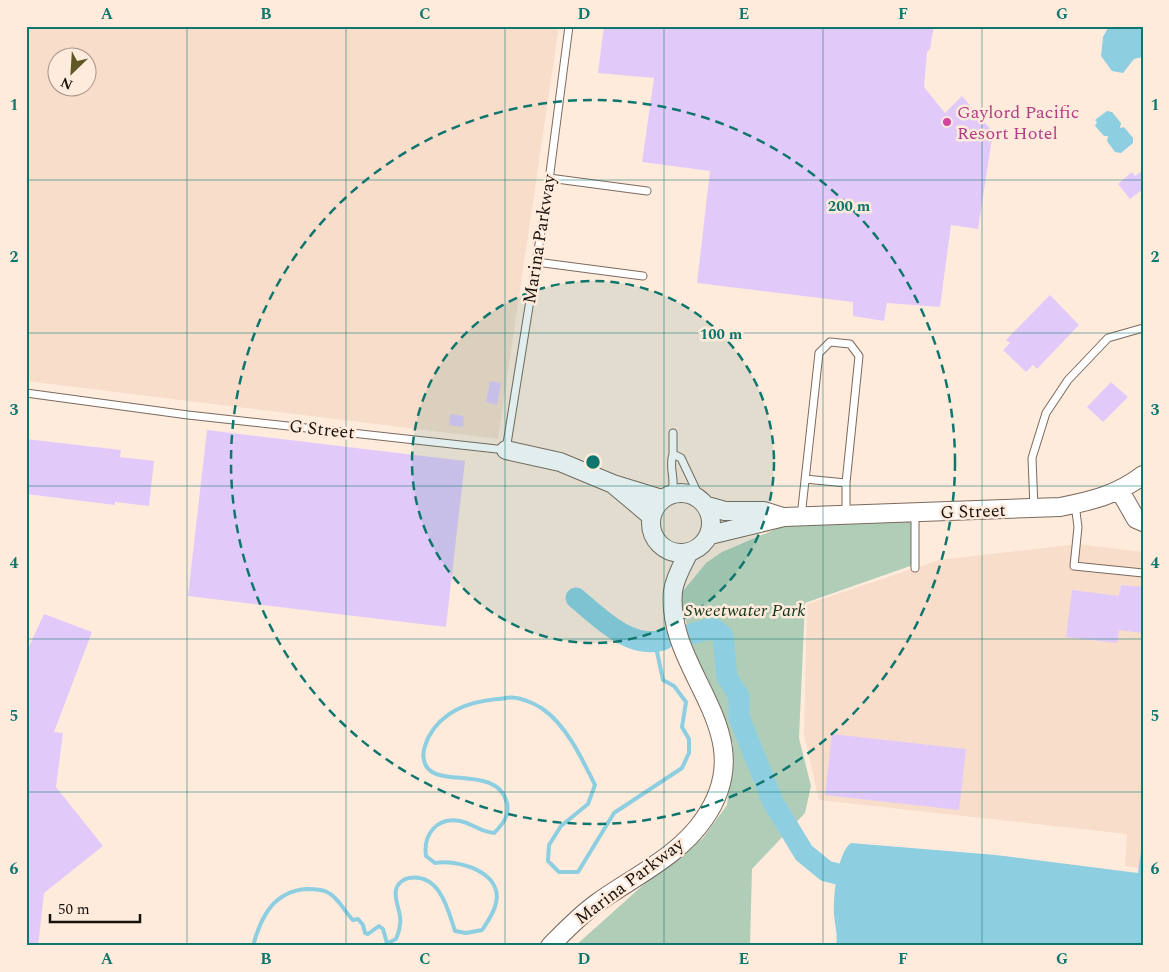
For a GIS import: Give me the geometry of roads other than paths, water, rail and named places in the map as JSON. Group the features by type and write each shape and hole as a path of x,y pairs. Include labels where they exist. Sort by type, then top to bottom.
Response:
{"street":[{"name":"G Street","path":"506,450 560,462 613,484 666,496"},
{"name":"G Street","path":"710,535 792,517 1034,508 1075,504 1096,500 1120,490 1143,475"},
{"name":"G Street","path":"613,484 651,516"},
{"path":"1120,490 1136,519 1143,522"},
{"path":"686,493 704,502 712,520 710,535 704,544 689,552 677,553 666,549 654,536 651,516 666,496 686,493"},
{"name":"G Street","path":"704,502 725,511 764,511 792,517"},
{"name":"Marina Parkway","path":"666,549 668,570 674,588"},
{"name":"Marina Parkway","path":"550,946 595,904 682,845 705,819 720,788 725,757 719,726 693,670 677,627 673,602 674,588 689,552"}],"lane":[{"name":"Marina Parkway","path":"506,450 549,178 569,26"},
{"path":"549,178 647,191"},
{"path":"536,262 643,276"},
{"path":"1034,508 1032,458 1046,413 1068,380 1108,338 1143,328"},
{"path":"792,517 805,480 820,353 830,342 850,344 859,356 846,483 846,515"},
{"name":"G Street","path":"26,393 188,415 506,450"},
{"path":"666,496 675,485 670,463 673,454 673,433"},
{"path":"673,454 681,458 704,502"},
{"path":"805,480 846,483"},
{"path":"1075,504 1078,528 1074,566 1143,573"},
{"path":"915,513 915,568"}],"water":[{"path":"1109,26 1140,26 1143,30 1143,57 1134,59 1123,73 1112,71 1101,56 1103,37"},
{"path":"1107,111 1112,112 1121,123 1120,128 1124,127 1133,138 1133,143 1121,153 1115,152 1107,141 1108,136 1104,136 1095,126 1097,122 1095,120"},
{"path":"1143,835 1143,946 836,946 835,888 842,856 851,843 996,855 1138,873"}],"waterway":[{"path":"576,598 605,622 627,636 651,642 663,640"},
{"path":"691,634 713,628 723,636 727,677 739,696 739,717 773,802 804,853 826,871 838,874"},
{"path":"382,946 396,939 400,923 396,890 399,884 409,878 420,878 428,881 435,887 446,904 455,931 466,933 482,930 495,907 496,892 493,883 486,876 477,870 455,863 435,863 426,856 429,834 438,825 452,820 460,821 494,833 506,816 508,808 501,791 491,783 450,777 429,769 424,760 424,749 428,738 441,721 448,715 466,706 486,700 512,697 538,706 560,725 574,744 595,785 588,804 561,826 549,845 548,861 559,872 578,872 614,813 682,768 689,753 689,739 682,727 686,702 674,686 663,680 655,642"},
{"path":"253,946 260,925 271,907 286,895 307,889 322,890 331,894 353,920 358,919 363,925 365,933 368,934 379,926 383,929 387,943"}],"place":[{"name":"Gaylord Pacific Resort Hotel","path":"947,122"}],"park label":[{"name":"Sweetwater Park","path":"745,610"}]}
